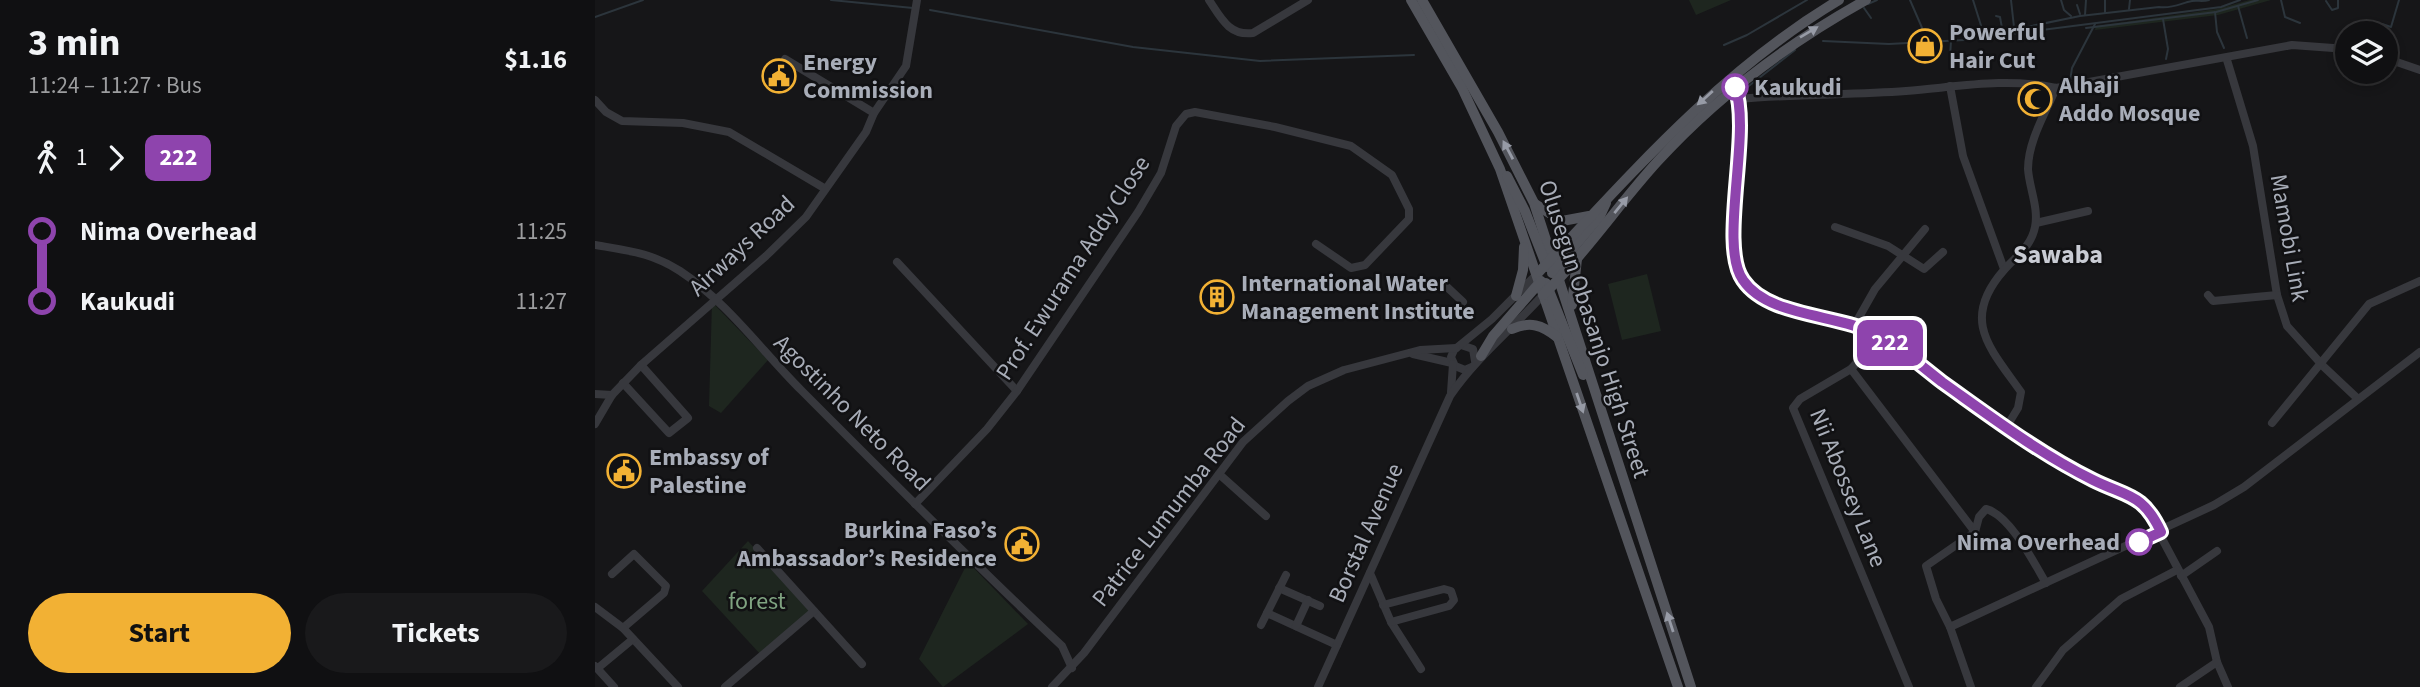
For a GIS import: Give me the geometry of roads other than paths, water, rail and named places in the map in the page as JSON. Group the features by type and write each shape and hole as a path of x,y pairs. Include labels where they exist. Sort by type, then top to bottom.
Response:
{"main road":[{"name":"Olusegun Obasanjo High Street","path":"1411,0 1462,88 1500,169 1524,240 1573,319 1593,390 1691,687"},
{"name":"Olusegun Obasanjo High Street","path":"1422,0 1504,143 1534,203 1558,338 1678,687"},
{"path":"1547,276 1589,216 1723,82 1839,0"},
{"path":"1547,276 1577,258 1659,160 1735,87 1805,34 1866,0"},
{"path":"1500,169 1512,182 1580,369 1593,390"},
{"path":"1476,361 1493,336 1600,216 1609,198"},
{"path":"1534,203 1556,220 1572,221 1589,216"},
{"path":"1516,296 1523,270 1524,240"},
{"path":"1573,319 1572,286 1577,258"},
{"path":"1512,329 1529,324 1539,326 1558,338"}],"street":[{"name":"Airways Road","path":"595,424 622,383 806,217 866,132 873,113 906,66 918,0"},
{"path":"1209,0 1225,25 1243,34 1253,33 1308,0"},
{"path":"1739,99 2017,82 2056,88 2227,60 2292,46 2335,48"},
{"path":"785,59 873,113"},
{"name":"Mamobi Link","path":"2227,60 2253,146 2277,295 2287,326 2321,364 2357,398"},
{"path":"2398,62 2420,70"},
{"path":"1950,86 1963,156 2004,270"},
{"path":"1735,87 1739,99 1735,258 1738,273 1751,289 1779,304 1854,326 1881,337 2007,426 2094,481 2126,492 2141,501 2151,511 2179,573 2209,626 2217,662 2228,687"},
{"path":"2007,426 2018,408 2021,392 1984,335 1980,323 1985,302 2004,270 2026,247 2036,223 2028,168 2032,147 2056,88"},
{"path":"595,100 606,112 622,121 683,122 729,132 824,188"},
{"name":"Prof. Ewurama Addy Close","path":"915,504 988,429 1017,391 1161,173 1176,126 1186,114 1195,112 1341,143 1358,151 1392,175 1409,209 1409,219 1365,265 1352,268 1316,244"},
{"path":"2036,223 2088,211"},
{"path":"1835,227 1905,255 1924,269 1944,252"},
{"path":"1854,326 1875,289 1925,229"},
{"name":"Agostinho Neto Road","path":"595,245 628,248 654,257 715,299 915,504 1062,646 1072,668"},
{"path":"897,262 1017,391"},
{"path":"1547,276 1512,329 1476,361 1461,369 1453,363 1451,355 1458,346 1516,296 1547,276"},
{"path":"2272,424 2369,304 2420,281"},
{"path":"1447,287 1463,302"},
{"path":"2208,295 2213,301 2277,295"},
{"name":"Nii Abossey Lane","path":"1881,337 1851,369 1800,399 1793,408 1909,687"},
{"path":"1458,346 1472,349 1476,361"},
{"name":"Patrice Lumumba Road","path":"1052,687 1084,653 1248,437 1308,386 1344,370 1410,353 1458,346"},
{"path":"1950,627 2160,532 2244,487 2420,352"},
{"name":"Patrice Lumumba Road","path":"1410,353 1453,363"},
{"name":"Borstal Avenue","path":"1318,687 1450,396 1476,361"},
{"name":"Borstal Avenue","path":"1450,396 1453,363"},
{"path":"622,383 669,433 688,418 641,365"},
{"path":"1851,369 1975,532"},
{"path":"595,394 612,395"},
{"path":"1219,474 1266,516"},
{"path":"1971,687 1950,627 1936,599 1926,566 1975,532 1986,509 1993,511 2018,538 2046,583"},
{"path":"757,548 862,664"},
{"path":"2036,687 2063,650 2121,600 2179,573 2217,551"},
{"path":"612,574 634,554 666,586 664,593 623,628"},
{"path":"1370,573 1391,622 1421,669"},
{"path":"1261,625 1286,575"},
{"path":"1279,588 1320,606"},
{"path":"1384,605 1444,589 1451,591 1454,600 1449,606 1391,622"},
{"path":"1296,626 1308,600"},
{"path":"595,607 623,628 678,687"},
{"path":"725,687 814,611"},
{"path":"1267,613 1337,645"},
{"path":"614,687 597,667 633,639"},
{"name":"Agostinho Neto Road","path":"1062,646 1084,653"},
{"path":"2180,687 2217,662"}],"waterway":[{"path":"595,17 643,0"},
{"path":"831,0 913,8"},
{"path":"1724,45 1747,35 1807,0"},
{"path":"1868,4 1877,0"},
{"path":"1910,0 1923,30"},
{"path":"1973,0 1984,35"},
{"path":"2011,0 2014,27"},
{"path":"2061,0 2064,10 2071,16"},
{"path":"2085,15 2086,0"},
{"path":"2105,0 2105,13"},
{"path":"2129,9 2130,0"},
{"path":"1996,16 2000,17 2002,28 2007,31 2080,16 2209,0"},
{"path":"1823,41 1889,44 1964,40 2221,7 2240,0"},
{"path":"2086,28 2216,12 2258,0"},
{"path":"2281,0 2285,17 2300,23"},
{"path":"2326,1 2332,10 2338,8 2338,0"},
{"path":"2393,21 2399,0"},
{"path":"2077,5 2080,14"},
{"path":"2238,6 2247,38"},
{"path":"1864,8 1871,18"},
{"path":"930,10 1133,47 1260,61 1414,55"},
{"path":"2215,12 2217,32 2224,48"},
{"path":"2163,19 2168,49 2166,59"},
{"path":"2070,81 2072,68 2095,24"},
{"path":"1950,57 1951,41"},
{"path":"1741,92 1795,50"}],"place":[{"name":"Powerful Hair Cut","path":"1925,46"},
{"name":"Energy Commission","path":"779,76"},
{"name":"Kaukudi","path":"1735,87"},
{"name":"Alhaji Addo Mosque","path":"2035,99"},
{"name":"International Water Management Institute","path":"1217,297"},
{"name":"Embassy of Palestine","path":"624,471"},
{"name":"Nima Overhead","path":"2139,542"},
{"name":"Burkina Faso’s Ambassador’s Residence","path":"1022,544"}],"district":[{"name":"Sawaba","path":"2058,254"}],"park label":[{"name":"forest","path":"757,601"}]}
